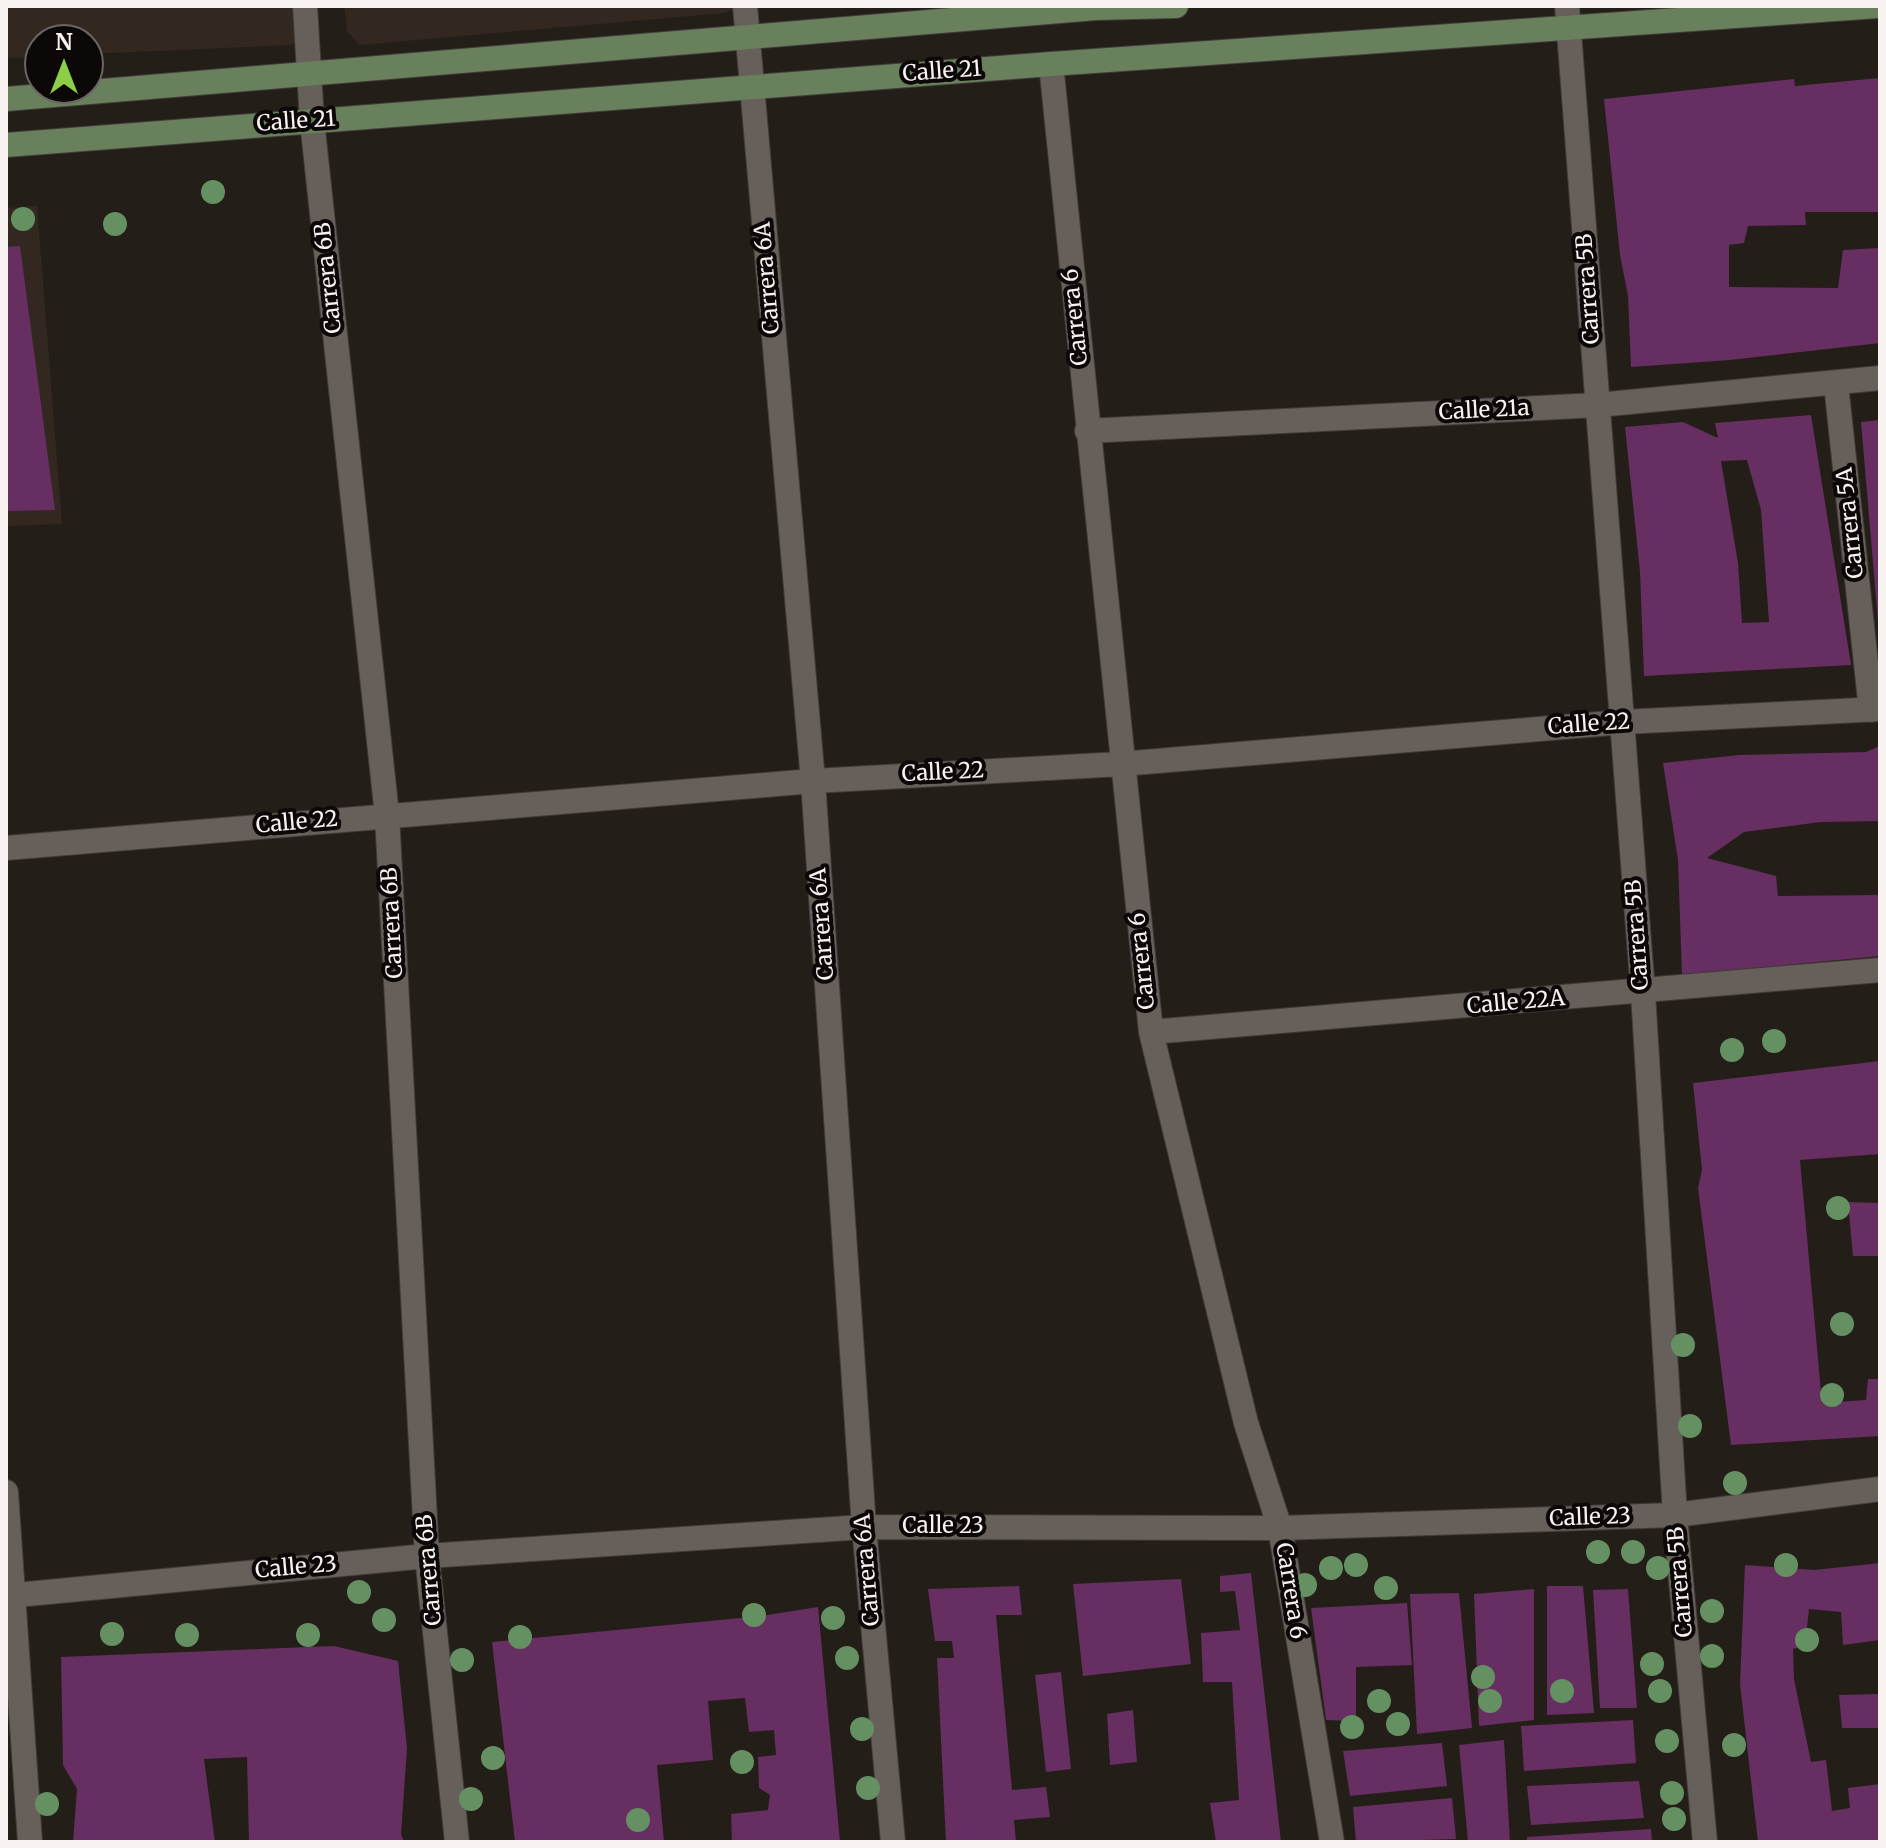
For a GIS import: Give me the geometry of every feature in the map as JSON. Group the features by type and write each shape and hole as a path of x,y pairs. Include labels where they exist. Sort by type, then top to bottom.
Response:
{"main road":[{"name":"Calle 21","path":"6,99 747,40 1096,7 1176,6"},
{"name":"Calle 21","path":"6,145 1051,64 1568,17 1878,6"}],"street":[{"name":"Carrera 6B","path":"305,6 312,121 387,815 427,1556 457,1842"},
{"name":"Carrera 6A","path":"745,6 813,781 864,1527 893,1842"},
{"name":"Carrera 5B","path":"1568,17 1643,993 1675,1515 1705,1842"},
{"name":"Carrera 6","path":"1051,64 1151,1032 1246,1423 1280,1528 1332,1842"},
{"name":"Calle 21a","path":"1087,431 1598,405 1880,378"},
{"name":"Carrera 5A","path":"1836,384 1876,709"},
{"name":"Calle 22","path":"6,848 813,781 1121,764 1623,722 1876,709"},
{"name":"Calle 22A","path":"1151,1032 1643,993 1880,970"},
{"name":"Calle 23","path":"8,1596 427,1556 864,1527 1280,1528 1675,1515 1880,1489"},
{"path":"6,1492 8,1596 30,1842"}],"shaded area":[{"path":"6,6 304,6 297,41 291,45 104,53 104,24 24,24 24,57 6,58"},
{"path":"344,6 744,6 724,13 359,45 347,31"},
{"path":"37,206 62,524 6,526 6,208"}],"building":[{"path":"1880,78 1880,212 1805,212 1806,225 1748,226 1744,243 1729,245 1729,287 1838,288 1843,250 1880,248 1880,343 1730,360 1631,367 1628,296 1620,255 1604,99 1794,79 1795,86"},
{"path":"20,246 55,510 6,511 6,247"},
{"path":"1811,415 1851,665 1644,676 1640,572 1625,427 1683,422 1718,438 1715,423","holes":["1747,460 1761,510 1769,622 1742,623 1738,563 1721,461"]},
{"path":"1880,420 1880,622 1878,622 1861,422"},
{"path":"1880,746 1880,821 1821,822 1744,832 1707,858 1776,876 1778,896 1880,895 1880,956 1682,975 1678,860 1663,763 1739,755 1866,752"},
{"path":"1880,1061 1880,1154 1800,1160 1822,1403 1866,1400 1868,1379 1880,1379 1880,1436 1731,1445 1698,1188 1702,1170 1693,1083"},
{"path":"1848,1202 1880,1203 1880,1256 1853,1256"},
{"path":"1880,1563 1880,1640 1843,1645 1841,1612 1809,1609 1805,1646 1793,1649 1794,1679 1811,1762 1826,1760 1832,1811 1850,1808 1848,1788 1880,1784 1880,1842 1758,1842 1740,1684 1745,1565 1814,1570"},
{"path":"1251,1573 1281,1842 1216,1842 1210,1803 1239,1800 1232,1682 1203,1682 1201,1633 1240,1630 1235,1591 1220,1592 1220,1576"},
{"path":"1181,1579 1191,1664 1083,1676 1073,1584"},
{"path":"1019,1586 1022,1615 996,1615 1012,1790 1046,1787 1050,1817 1014,1820 1016,1842 946,1842 937,1658 954,1658 952,1641 935,1641 928,1589"},
{"path":"1547,1586 1583,1586 1594,1713 1547,1715"},
{"path":"1534,1589 1534,1720 1479,1726 1474,1594"},
{"path":"1628,1589 1637,1708 1600,1708 1593,1590"},
{"path":"1459,1593 1472,1728 1417,1734 1410,1594"},
{"path":"1407,1603 1412,1665 1356,1667 1356,1721 1326,1720 1311,1608"},
{"path":"818,1607 840,1842 732,1842 731,1814 768,1810 770,1795 759,1788 758,1757 776,1755 774,1730 749,1732 745,1698 708,1701 713,1760 657,1765 664,1842 515,1842 492,1642 761,1616"},
{"path":"334,1646 398,1661 407,1748 401,1834 404,1842 249,1842 247,1757 204,1759 215,1842 73,1842 77,1789 63,1765 61,1657"},
{"path":"1061,1672 1071,1769 1046,1772 1035,1675"},
{"path":"1880,1694 1880,1728 1842,1728 1839,1695"},
{"path":"1133,1710 1137,1762 1110,1765 1107,1714"},
{"path":"1633,1720 1636,1763 1524,1771 1521,1726"},
{"path":"1504,1740 1510,1842 1468,1842 1459,1745"},
{"path":"1442,1743 1447,1786 1350,1796 1343,1751"},
{"path":"1639,1781 1644,1818 1531,1825 1527,1786"},
{"path":"1452,1798 1456,1839 1356,1842 1353,1807"},
{"path":"1651,1829 1652,1842 1527,1842 1527,1837"}]}
